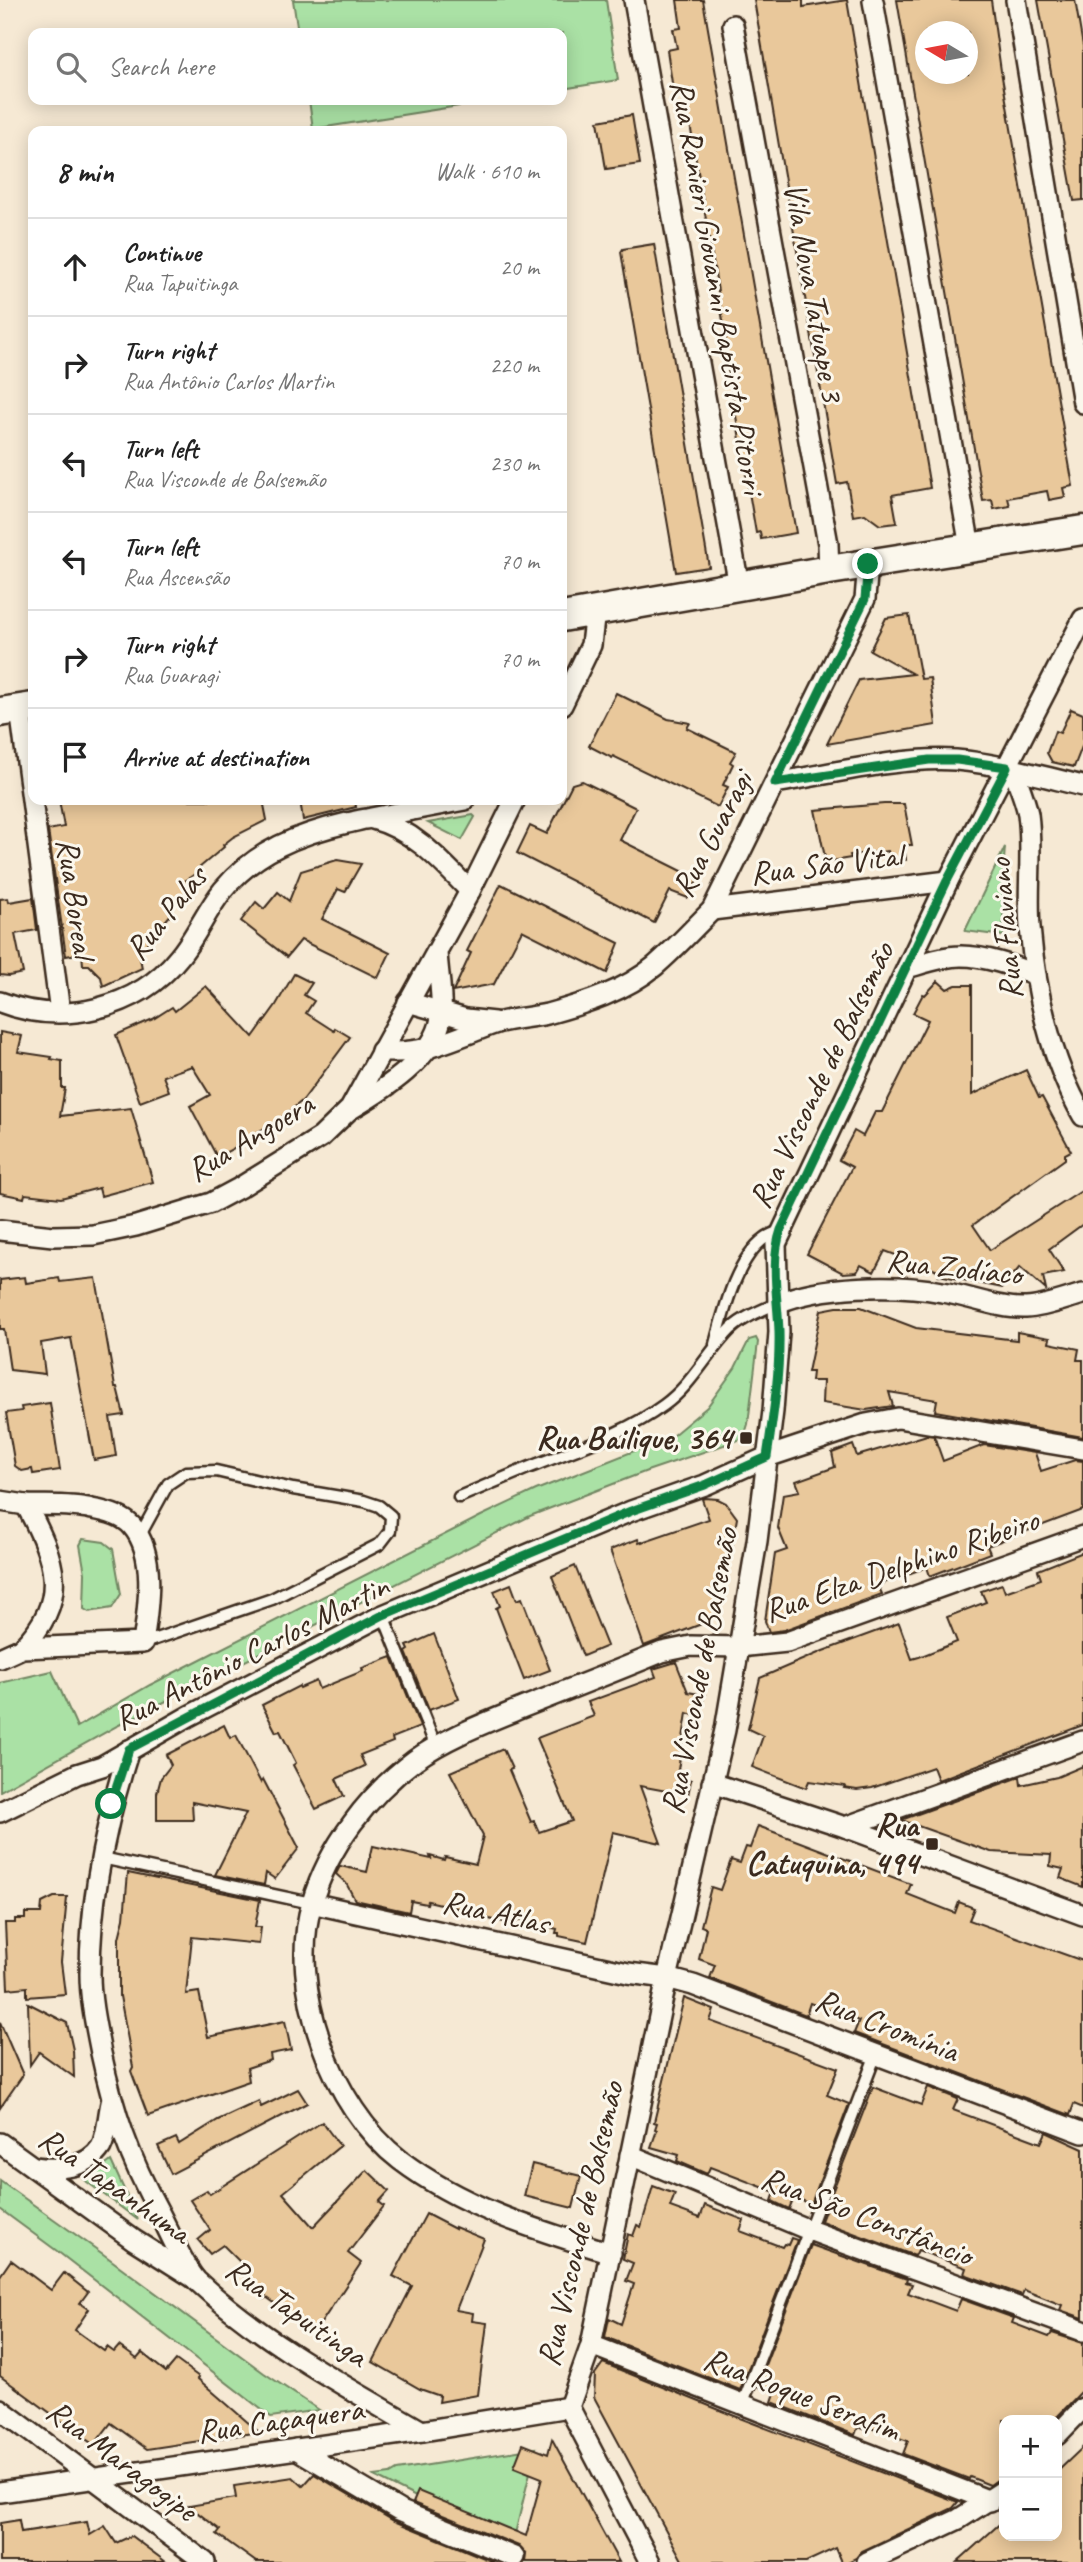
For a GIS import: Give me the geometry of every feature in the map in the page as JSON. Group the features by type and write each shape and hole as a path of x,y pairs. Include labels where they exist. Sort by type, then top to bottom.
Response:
{"street":[{"name":"Rua Ranieri Giovanni Baptista Pitorri","path":"634,0 739,586"},
{"path":"1016,0 1083,403"},
{"path":"873,1 970,547"},
{"name":"Vila Nova Tatuape 3","path":"733,25 828,544 829,570"},
{"path":"567,616 829,570 1083,530"},
{"name":"Rua Guaragi","path":"381,1051 398,1053 426,1049 499,1023 546,1014 609,994 652,968 712,910 865,599 868,564"},
{"path":"567,695 591,645 595,611"},
{"name":"Rua Visconde de Balsemão","path":"650,2562 569,2407 591,2346 667,1978 725,1730 757,1541 778,1366 775,1257 781,1230 947,881 1010,768 1083,619"},
{"name":"Rua Boreal","path":"18,709 28,781"},
{"path":"775,783 929,760 957,760 1010,768 1083,786"},
{"name":"Rua Flaviano","path":"1010,768 1028,813 1030,925 1037,975 1048,1027 1083,1116"},
{"name":"Rua Flaviano","path":"1028,813 1038,793 1055,779"},
{"name":"Rua Boreal","path":"31,805 60,1012"},
{"name":"Rua Palas","path":"0,1002 26,1010 60,1012 91,1010 111,1005 144,989 165,973 179,958 222,891 257,858 273,848 318,831 440,805"},
{"name":"Rua Angoera","path":"0,1230 53,1236 93,1235 136,1226 211,1203 321,1137 350,1109 470,891 513,805"},
{"path":"371,818 409,835 435,855 470,891"},
{"name":"Rua São Vital","path":"712,910 947,881"},
{"path":"350,1109 392,1084 426,1049 438,1026 441,1011 437,951"},
{"path":"907,968 941,958 962,956 1012,966 1037,975"},
{"name":"Rua Guaragi","path":"408,1002 480,1022 499,1023"},
{"name":"Rua Zodíaco","path":"778,1303 810,1293 894,1287 939,1291 1024,1308 1083,1294"},
{"name":"Rua Antônio Carlos Martin","path":"0,1812 77,1774 102,1766 129,1749 383,1615 631,1511 705,1485 767,1457 866,1424 898,1418 1083,1449"},
{"path":"0,1501 89,1508 111,1514 130,1524 139,1538 147,1566 149,1600 143,1643 22,1648"},
{"path":"0,1658 22,1648 39,1631 49,1614 54,1595 49,1556 26,1505"},
{"name":"Rua Elza Delphino Ribeiro","path":"611,2253 481,2208 426,2178 398,2159 357,2114 328,2062 308,1993 306,1954 312,1903 334,1853 373,1796 417,1758 491,1720 662,1652 691,1646 739,1647 787,1642 1083,1536"},
{"path":"845,1827 1083,1741"},
{"name":"Rua Tapuitinga","path":"129,1749 111,1804 95,1910 90,1976 96,2029 111,2103 126,2145 195,2279 289,2353 422,2431"},
{"path":"712,1783 845,1827 1083,1915"},
{"name":"Rua Atlas","path":"312,1903 628,1973 667,1978"},
{"name":"Rua Cromínia","path":"667,1978 693,1985 1083,2133"},
{"name":"Rua Tapuitinga","path":"33,2166 55,2169 86,2161 101,2147 111,2103"},
{"name":"Rua Tapanhuma","path":"0,2143 134,2240 195,2279"},
{"name":"Rua São Constâncio","path":"630,2155 809,2230 1083,2331"},
{"name":"Rua Roque Serafim","path":"591,2346 743,2405 997,2495"},
{"name":"Rua Caçaquera","path":"0,2492 569,2407"},
{"path":"1062,2430 1083,2408"},
{"name":"Rua Maragogipe","path":"0,2409 205,2562"},
{"path":"296,2449 399,2510 514,2557"},
{"path":"867,2562 959,2519 997,2495"}],"lane":[{"path":"714,1348 725,1305 743,1267 765,1238 781,1230"},
{"name":"Rua Zodíaco","path":"459,1497 610,1436 649,1416 689,1382 714,1348 741,1321 778,1303"},
{"path":"139,1538 168,1484 186,1472 216,1471 293,1489 364,1501 379,1506 391,1516 390,1531 380,1544 272,1599 143,1643"},
{"path":"383,1615 436,1747"},
{"path":"102,1858 312,1903"},
{"path":"743,2405 876,2054"}],"green space":[{"path":"293,0 606,0 618,80 567,88 567,28 297,28"},
{"path":"310,105 465,105 332,126 313,126"},
{"path":"473,815 475,817 462,840 428,823"},
{"path":"1005,847 1002,886 1004,936 965,931"},
{"path":"756,1338 758,1342 748,1424 745,1434 739,1440 647,1471 530,1516 117,1726 0,1791 0,1683 52,1671 77,1727 150,1685 481,1516 536,1490 672,1436 707,1407 735,1368 749,1340"},
{"path":"83,1539 104,1542 113,1549 121,1594 112,1608 89,1612 84,1609 85,1573 80,1545"},
{"path":"111,2161 138,2220 83,2179"},
{"path":"0,2181 319,2410 271,2417 0,2209"},
{"path":"536,2448 514,2538 416,2497 374,2476 390,2474 397,2470"}],"building":[{"path":"677,0 703,0 796,533 761,539 760,532 756,533 685,94 674,96 667,50 677,48 673,29 681,28"},
{"path":"754,0 803,0 803,7 847,0 930,488 892,495 897,523 880,525 865,514 853,516 847,482 837,484"},
{"path":"897,0 991,0 1073,486 1063,488 1065,497 1049,500 1047,491 1008,498 1010,506 994,509 992,500 983,501"},
{"path":"1038,0 1075,0 1083,46 1083,200 1074,201"},
{"path":"632,115 640,164 606,169 598,121"},
{"path":"654,244 709,567 676,572 621,252 623,249"},
{"path":"909,615 921,679 930,678 936,725 827,744 859,680 913,674 870,650 886,618"},
{"path":"616,693 668,719 690,723 687,728 736,752 723,785 728,787 718,807 589,746"},
{"path":"1071,709 1083,714 1083,744 1074,767 1052,762 1047,753 1055,731 1060,733"},
{"path":"582,781 636,808 620,840 698,879 688,898 670,891 654,923 517,853 530,826 547,834 562,805 567,805 567,794 572,784"},
{"path":"904,804 912,845 904,845 906,860 890,862 888,851 850,855 851,858 826,862 815,810"},
{"path":"60,805 264,805 267,820 233,837 199,868 201,870 186,880 192,888 167,907 172,913 139,953 142,968 103,986 101,977 89,965 83,965 82,953 66,956 48,830 64,827"},
{"path":"301,805 356,805 356,807 303,820"},
{"path":"337,860 361,864 345,892 338,889 322,919 390,953 378,978 301,940 287,957 241,921 256,902 264,909 278,892 289,901 301,871"},
{"path":"501,884 619,943 607,973 522,930 494,984 453,992 471,953 467,951"},
{"path":"8,898 9,902 33,898 37,930 15,934 23,973 9,976 0,975 0,899"},
{"path":"294,974 312,983 304,995 314,1001 306,1013 334,1031 335,1028 350,1037 303,1100 272,1126 270,1124 242,1144 217,1157 190,1106 210,1095 192,1066 163,1076 169,1091 140,1102 116,1035 153,1019 172,1007 175,1011 206,986 253,1037"},
{"path":"938,981 947,989 956,985 972,985 972,1095 1026,1070 1039,1098 1042,1097 1071,1151 1065,1154 1065,1159 973,1225 990,1250 1083,1190 1083,1224 1049,1249 1064,1272 1043,1276 1046,1290 1020,1267 1002,1288 939,1275 941,1272 885,1251 874,1272 861,1265 857,1272 843,1273 807,1254 852,1167 839,1160 854,1131 863,1136 875,1112 882,1112 928,1020 913,1013 923,994"},
{"path":"0,1032 22,1036 18,1052 62,1061 62,1088 65,1088 60,1116 131,1108 153,1182 101,1196 99,1188 61,1198 25,1194 24,1198 0,1193"},
{"path":"25,1277 26,1283 59,1278 60,1282 96,1278 115,1387 124,1415 110,1417 116,1456 94,1460 71,1338 41,1343 45,1374 10,1370 4,1329 0,1329 0,1280"},
{"path":"861,1307 916,1328 1017,1340 1017,1332 1050,1338 1049,1343 1079,1349 1077,1360 1083,1360 1083,1437 935,1411 937,1400 889,1392 893,1406 866,1410 822,1403 823,1381 811,1381 812,1372 808,1372 821,1310"},
{"path":"50,1403 60,1470 33,1474 32,1469 22,1471 15,1466 6,1413 22,1411 21,1407"},
{"path":"927,1435 934,1436 943,1461 984,1445 1035,1453 1041,1471 1075,1460 1083,1461 1083,1510 987,1546 990,1553 930,1576 927,1567 878,1585 882,1594 784,1630 769,1632 765,1621 775,1554 787,1550 778,1528 783,1494 800,1491 796,1481 835,1467 832,1453 853,1445 857,1456"},
{"path":"702,1499 726,1503 737,1518 722,1602 713,1616 704,1623 644,1646 610,1550 638,1539 639,1543 709,1519"},
{"path":"1083,1552 1083,1725 938,1780 933,1767 872,1788 857,1790 809,1781 806,1788 752,1767 763,1736 748,1729 760,1678 899,1623 912,1659 919,1657 957,1642 947,1617 986,1602 981,1591 1002,1584 1005,1592 1041,1579 1038,1570"},
{"path":"575,1566 607,1646 583,1656 552,1576"},
{"path":"511,1584 517,1600 522,1598 550,1670 524,1680 496,1608 500,1606 494,1591"},
{"path":"434,1634 459,1699 429,1710 406,1652 409,1650 407,1646"},
{"path":"392,1657 420,1727 392,1738 393,1742 360,1755 365,1766 336,1779 344,1796 316,1809 293,1765 296,1763 280,1731 276,1732 262,1705 299,1686 300,1688 316,1681 319,1689"},
{"path":"676,1662 688,1692 705,1695 697,1716 687,1713 677,1776 691,1780 688,1795 640,1786 661,1843 613,1832 587,1942 559,1936 557,1929 518,1919 516,1924 493,1920 428,1901 427,1904 411,1901 409,1912 355,1900 346,1883 336,1874 340,1866 367,1872 373,1846 431,1859 430,1856 444,1860 445,1857 476,1864 483,1836 450,1772 503,1749 531,1822 534,1821 539,1832 572,1821 537,1738 594,1716 588,1702 656,1677 653,1669"},
{"path":"224,1725 230,1738 236,1735 261,1783 263,1779 299,1848 275,1879 266,1873 264,1885 215,1875 246,1813 192,1802 193,1820 157,1820 157,1793 161,1778 171,1765 166,1755"},
{"path":"1083,1766 1083,1887 1060,1878 1063,1869 1050,1866 1051,1855 991,1852 901,1820 1020,1777 1021,1785 1057,1777"},
{"path":"758,1826 911,1884 907,1894 955,1913 959,1902 974,1908 969,1920 1083,1961 1083,2108 1074,2104 1070,2115 854,2033 859,2021 810,2003 806,2015 710,1978 715,1965 699,1959 706,1928 701,1926 711,1887 720,1890 731,1860 740,1863 746,1847 750,1848"},
{"path":"128,1873 260,1900 255,1927 261,1927 259,1944 192,1937 186,1994 199,1992 208,2037 285,2021 291,2050 270,2054 271,2060 247,2068 249,2081 148,2116 131,2071 133,2067 119,1996 119,1938 124,1918"},
{"path":"54,1897 67,1897 61,1962 65,1994 27,1997 27,1987 8,1989 5,1923 25,1919 25,1913 41,1913 42,1903"},
{"path":"684,1998 714,2010 710,2021 838,2068 827,2095 849,2104 811,2204 794,2197 789,2209 772,2201 775,2192 710,2167 707,2174 677,2161 679,2155 651,2147 657,2130 657,2123 654,2122"},
{"path":"28,2003 67,2023 73,2050 74,2077 39,2052 30,2065"},
{"path":"0,2022 23,2075 0,2108"},
{"path":"873,2087 921,2105 928,2087 958,2099 953,2110 1041,2143 1046,2132 1083,2149 1083,2318 1060,2310 1062,2305 1024,2290 1022,2295 964,2274 966,2268 918,2250 915,2256 821,2221"},
{"path":"298,2089 307,2103 171,2174 158,2146 176,2138 179,2144 218,2120 259,2101 261,2107"},
{"path":"322,2122 340,2146 283,2193 313,2227 367,2170 389,2191 379,2202 384,2206 348,2253 361,2263 315,2332 266,2297 264,2299 244,2276 249,2271 223,2245 210,2254 198,2240 210,2230 190,2200 207,2190 210,2194"},
{"path":"532,2164 581,2176 573,2208 524,2196"},
{"path":"653,2186 675,2194 670,2207 700,2218 705,2205 744,2220 740,2231 782,2247 784,2244 788,2245 791,2238 797,2240 740,2390 605,2337 609,2318 621,2324 634,2284 626,2281 633,2263 623,2259 628,2234 633,2236 637,2225 641,2227"},
{"path":"426,2214 455,2229 484,2239 456,2310 473,2313 472,2321 487,2323 478,2395 439,2402 440,2396 420,2389 373,2362 412,2286 393,2276"},
{"path":"811,2245 907,2279 906,2282 912,2284 908,2293 956,2311 961,2299 1014,2318 1012,2323 1049,2337 1052,2333 1083,2343 1083,2390 1059,2415 999,2415 999,2479 990,2485 903,2454 908,2441 868,2427 867,2430 858,2427 855,2435 772,2402 775,2393 757,2386"},
{"path":"11,2260 51,2290 64,2273 88,2292 80,2303 89,2309 75,2330 104,2351 107,2347 114,2352 119,2346 137,2359 142,2353 166,2372 176,2360 199,2377 198,2379 259,2432 147,2449 111,2423 94,2445 0,2376 0,2276"},
{"path":"603,2363 958,2502 953,2508 862,2551 848,2562 842,2562 836,2548 806,2562 683,2562 594,2397 595,2374"},
{"path":"552,2439 619,2562 525,2562 526,2555 519,2546 413,2503 418,2491 526,2536 542,2478 514,2467 523,2444 548,2454"},
{"path":"1083,2447 1083,2562 957,2562 999,2524 999,2541 1062,2541 1062,2467"},
{"path":"314,2474 394,2521 494,2562 256,2562 217,2534 220,2530 189,2506 236,2498 234,2486 293,2477 303,2486"},
{"path":"19,2520 21,2532 87,2522 90,2535 105,2526 116,2543 131,2536 166,2562 0,2562 0,2523"}],"place":[{"name":"Rua Bailique, 364","path":"746,1438"},
{"name":"Rua Catuquina, 494","path":"932,1844"}],"route":[{"path":"111,1804 129,1749 189,1716 383,1615 631,1511 705,1485 767,1457 778,1366 776,1244 947,881 1007,767 957,760 929,760 775,783 865,599 868,564"}]}
